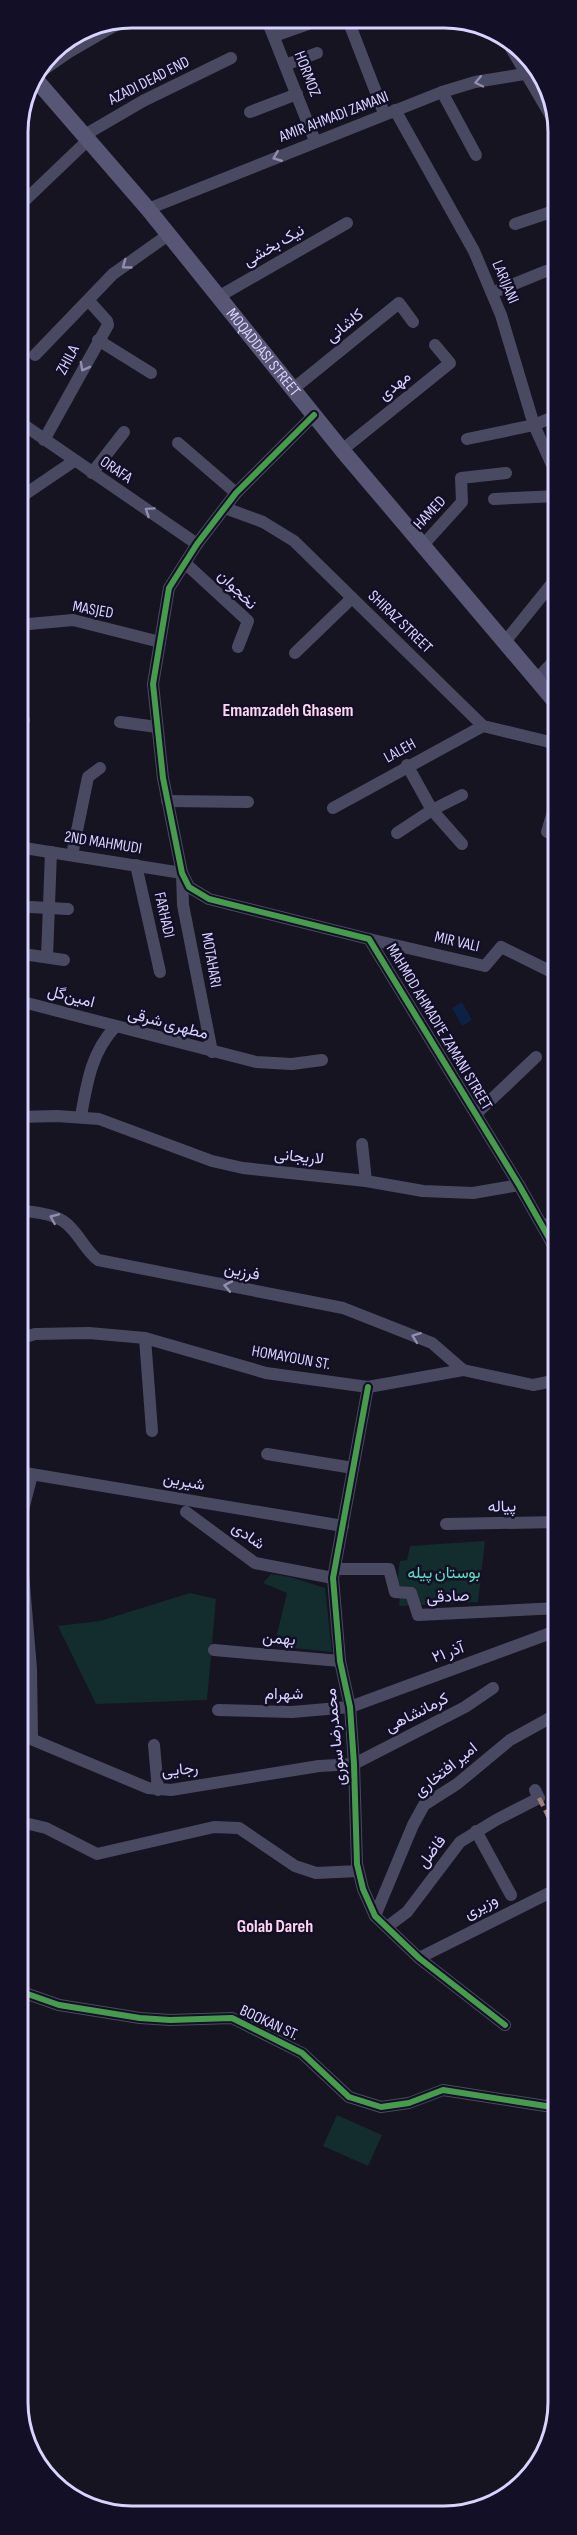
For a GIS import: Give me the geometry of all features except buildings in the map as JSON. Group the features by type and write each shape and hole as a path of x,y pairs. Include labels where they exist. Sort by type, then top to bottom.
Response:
{"main road":[{"name":"MOQADDASI STREET","path":"40,85 147,209 342,450 549,694"}],"street":[{"name":"HORMOZ","path":"270,28 315,141"},
{"path":"274,36 297,28"},
{"name":"LARIJANI","path":"352,28 390,112 474,251 501,315 534,425 549,458"},
{"path":"60,58 101,34"},
{"path":"285,65 317,53"},
{"name":"AZADI DEAD END","path":"29,196 85,138 142,101 231,58"},
{"name":"AMIR AHMADI ZAMANI","path":"147,209 442,92 475,82 529,72"},
{"path":"442,92 476,155"},
{"path":"250,112 297,94"},
{"path":"515,224 549,213"},
{"name":"نیک بخشی","path":"218,297 347,223"},
{"name":"ZHILA","path":"35,355 113,274 168,235"},
{"path":"492,293 546,271"},
{"name":"ZHILA","path":"44,440 107,322 88,301"},
{"name":"کاشانی","path":"293,389 399,303 413,322"},
{"path":"98,340 151,373"},
{"name":"مهدی","path":"342,450 450,363 435,345"},
{"path":"182,873 167,801 153,684 169,588 185,562 236,493 314,415"},
{"path":"466,439 534,425 549,419"},
{"name":"ORAFA","path":"29,429 198,544"},
{"path":"92,473 124,432"},
{"path":"178,443 236,493"},
{"path":"29,492 74,461"},
{"name":"HAMED","path":"423,545 462,502 461,478 506,473"},
{"path":"494,499 549,496"},
{"name":"SHIRAZ STREET","path":"225,508 263,522 294,541 483,726"},
{"name":"نخجوان","path":"185,562 248,621 238,647"},
{"path":"504,643 549,587"},
{"path":"295,653 352,597"},
{"name":"MASJED","path":"29,625 73,620 160,642"},
{"path":"536,680 549,667"},
{"path":"120,722 157,727"},
{"path":"483,726 549,742"},
{"name":"LALEH","path":"333,808 407,765 483,726"},
{"path":"407,765 432,810 462,843"},
{"path":"72,855 88,777 100,768"},
{"path":"397,833 432,810 462,795"},
{"path":"167,801 249,802"},
{"path":"547,832 549,826"},
{"name":"2ND MAHMUDI","path":"29,849 182,873"},
{"path":"47,957 51,852"},
{"name":"FARHADI","path":"136,865 160,972"},
{"name":"MAHMOD AHMADI'E ZAMANI STREET","path":"182,873 189,887 209,899 369,939 549,1236"},
{"name":"MOTAHARI","path":"182,873 183,905 212,1052"},
{"path":"30,907 68,909"},
{"name":"MIR VALI","path":"369,939 485,966 501,947 549,970"},
{"path":"30,955 64,960"},
{"name":"امین‌گل","path":"29,1004 115,1027"},
{"path":"81,1116 89,1070 103,1040 115,1027"},
{"name":"مطهری شرقی","path":"115,1027 256,1062 292,1064 322,1060"},
{"path":"476,1114 536,1057"},
{"name":"لاریجانی","path":"29,1117 81,1116 99,1119 212,1161 243,1168 366,1181 423,1191 473,1193 519,1185"},
{"path":"362,1144 366,1181"},
{"name":"فرزین","path":"29,1211 52,1215 70,1226 92,1256 98,1260 343,1308 432,1343 463,1370"},
{"path":"543,1226 549,1224"},
{"name":"HOMAYOUN ST.","path":"28,1336 89,1333 145,1338 266,1373 368,1387 463,1370 533,1385 548,1382"},
{"path":"145,1338 152,1431"},
{"name":"محمدرضا سوری","path":"368,1387 334,1574 340,1661 350,1707 358,1871 375,1916 420,1958 505,2025"},
{"path":"267,1454 353,1468"},
{"name":"شیرین","path":"28,1474 137,1490 343,1526"},
{"path":"28,1489 32,1475"},
{"name":"شادی","path":"186,1512 255,1563 334,1574"},
{"name":"پیاله","path":"446,1524 548,1522"},
{"name":"صادقی","path":"334,1574 388,1569 396,1592 411,1593 418,1615 548,1608"},
{"name":"۲۱ آذر","path":"350,1707 548,1634"},
{"path":"28,1650 31,1669 32,1739"},
{"name":"بهمن","path":"214,1650 340,1661"},
{"name":"کرمانشاهی","path":"354,1764 465,1707 493,1688"},
{"name":"شهرام","path":"218,1710 292,1712 350,1707"},
{"name":"امیر افتخاری","path":"375,1916 413,1825 424,1805 458,1784 510,1740 548,1719"},
{"name":"رجایی","path":"28,1738 148,1788 158,1790 171,1790 319,1766 354,1764"},
{"path":"154,1745 158,1790"},
{"name":"فاضل","path":"387,1927 407,1912 460,1842 476,1831 539,1798 535,1790"},
{"path":"29,1824 46,1828 97,1854 214,1827 239,1828 295,1866 316,1873 358,1871"},
{"path":"476,1831 511,1895"},
{"name":"وزیری","path":"420,1958 548,1893"},
{"name":"BOOKAN ST.","path":"28,1994 59,2006 140,2018 170,2020 232,2018 302,2053 350,2097 381,2107 409,2103 443,2090 548,2106"}],"green space":[{"name":"بوستان پیله","path":"485,1541 478,1602 399,1606 400,1595 396,1590 400,1561 407,1560 410,1546"},
{"path":"271,1574 290,1577 325,1588 332,1652 274,1646 287,1593 263,1583"},
{"path":"190,1593 216,1599 207,1700 96,1704 58,1626 100,1621"},
{"path":"337,2115 382,2135 368,2166 323,2146"}],"water":[{"path":"462,1002 472,1020 462,1026 452,1008"}],"marked path":[{"path":"539,1798 548,1816"}],"cycle path":[{"path":"314,415 236,493 197,544 169,588 153,684 163,778 182,873 189,887 209,899 369,939 549,1237"},
{"path":"368,1387 333,1578 340,1661 350,1707 357,1864 363,1889 375,1916 419,1958 505,2025"},
{"path":"28,1994 59,2005 140,2018 170,2020 232,2018 302,2053 349,2097 381,2107 409,2103 443,2090 548,2106"}],"district":[{"name":"Emamzadeh Ghasem","path":"288,710"},
{"name":"Golab Dareh","path":"275,1926"}]}
